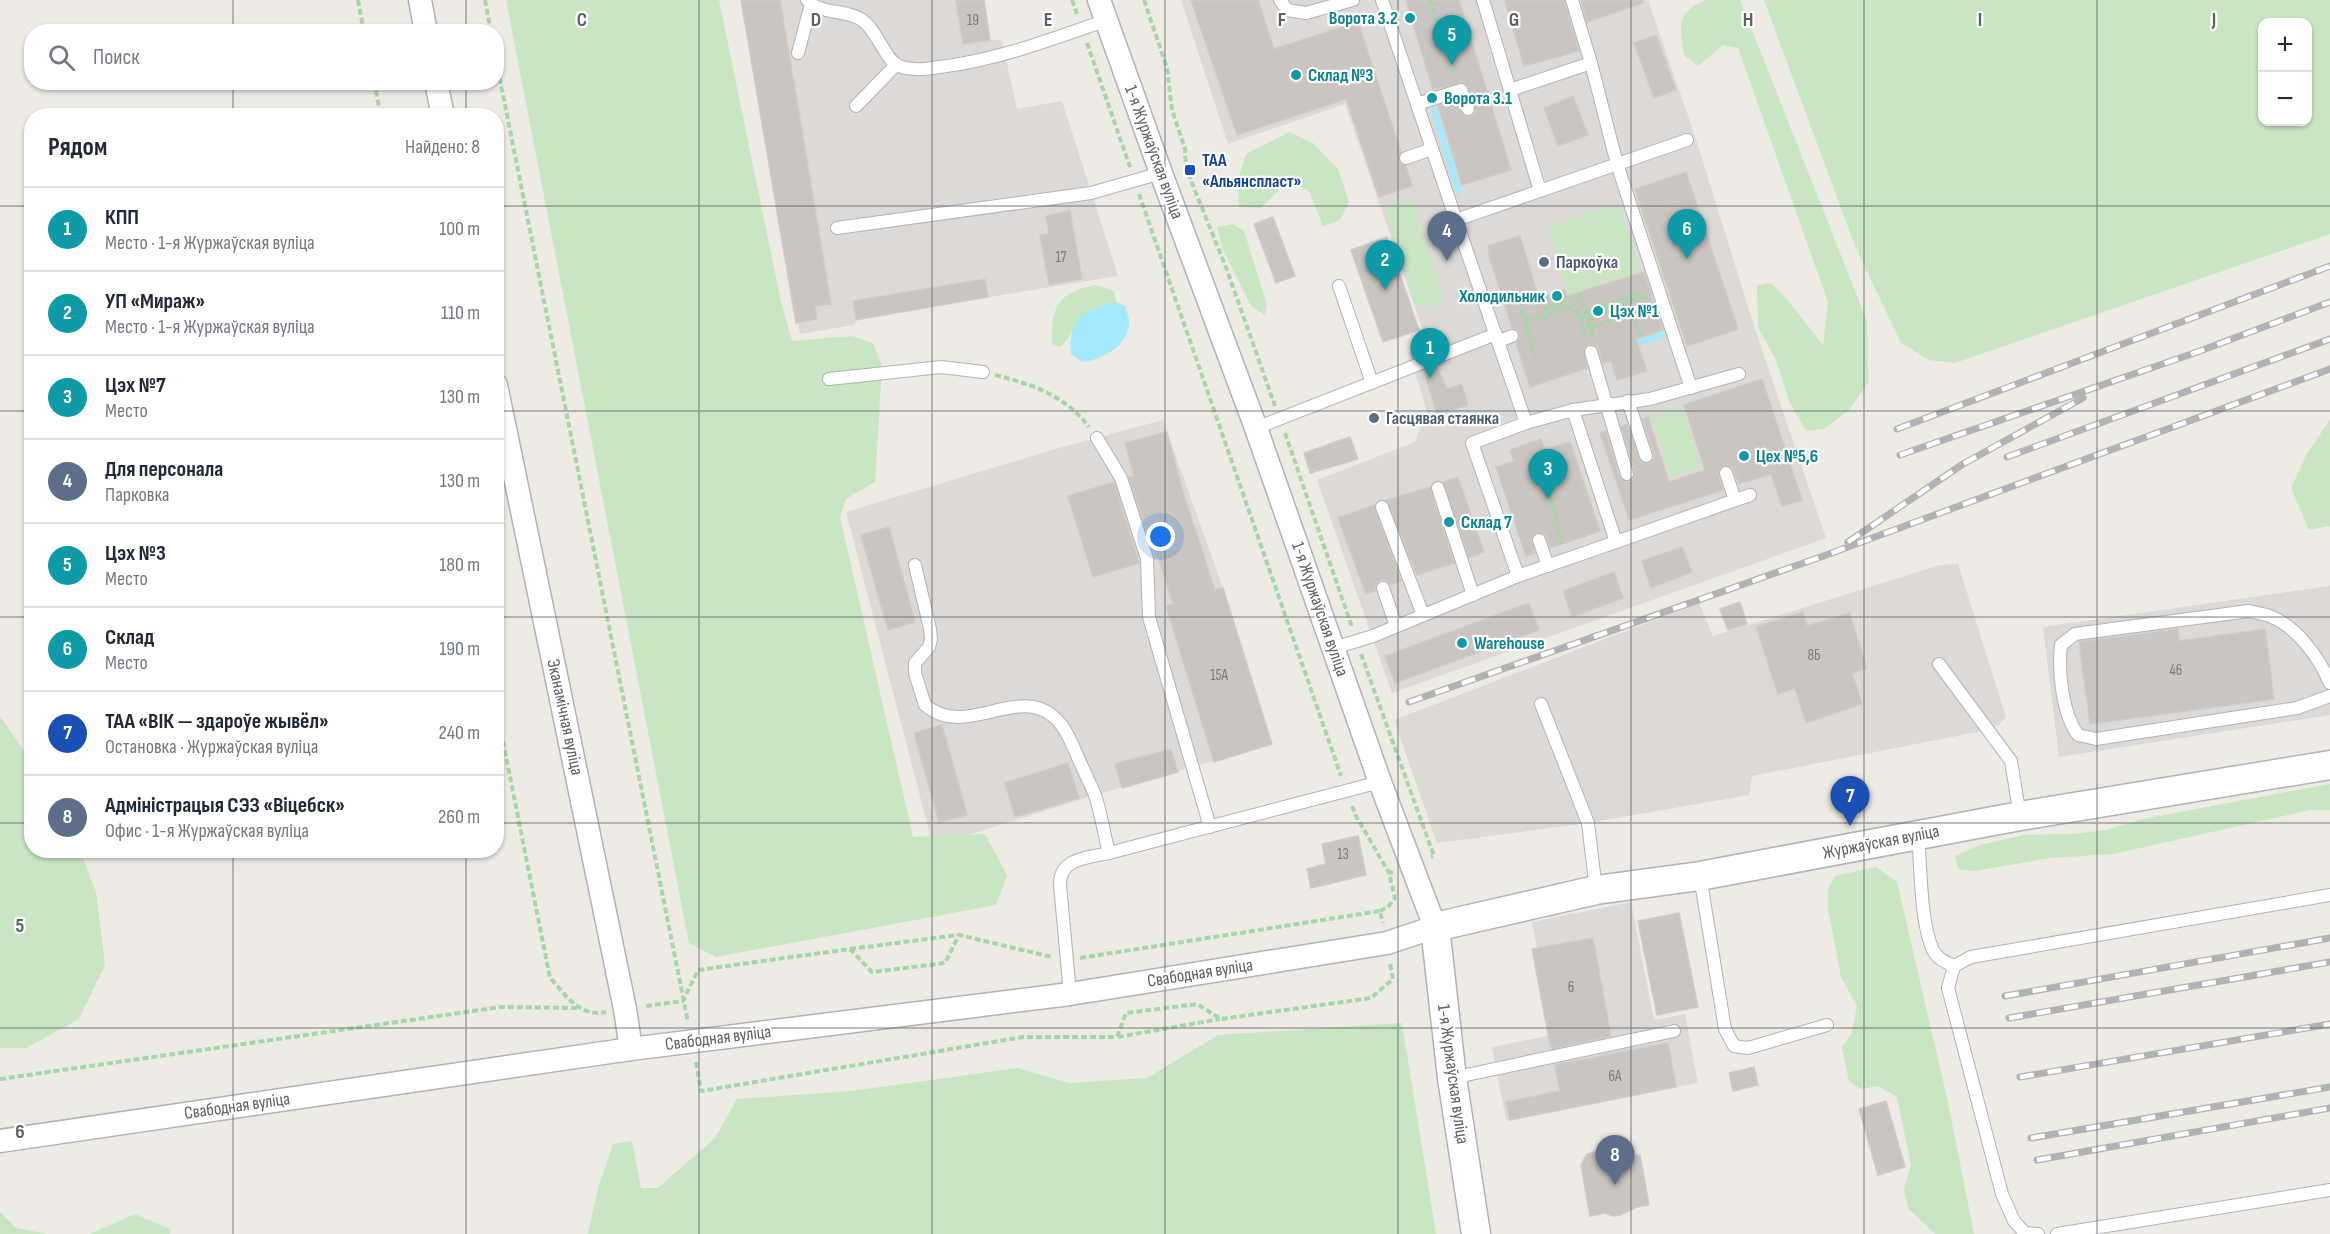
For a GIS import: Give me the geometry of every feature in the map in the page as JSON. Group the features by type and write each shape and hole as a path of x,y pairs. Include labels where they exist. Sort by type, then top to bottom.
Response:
{"street":[{"path":"420,0 424,24"},
{"name":"1-я Журжаўская вуліца","path":"1103,10 1161,174 1256,428 1380,782 1435,927 1452,1078 1476,1234"},
{"path":"438,90 441,108"},
{"name":"Эканамічная вуліца","path":"504,424 625,1009 631,1049"},
{"name":"Журжаўская вуліца","path":"1435,927 1596,890 1700,876 2020,816 2330,765"},
{"name":"Свабодная вуліца","path":"0,1141 631,1049 1070,994 1386,943 1435,927"}],"lane":[{"path":"1280,0 1287,10 1306,13 1353,0"},
{"path":"1382,0 1526,423"},
{"path":"1483,0 1540,190"},
{"path":"1572,0 1617,164 1691,388"},
{"path":"798,53 809,2 856,17 864,22 896,64 907,69 928,69 991,59 1082,29 1103,10"},
{"path":"1383,44 1396,39"},
{"path":"1510,90 1591,63"},
{"path":"856,106 896,64"},
{"path":"1417,105 1461,90 1468,109"},
{"path":"1456,220 1687,140"},
{"path":"1406,158 1432,149"},
{"path":"837,228 1091,193 1161,174"},
{"path":"1339,286 1372,383"},
{"path":"1256,428 1497,337 1512,336"},
{"path":"1591,352 1627,474"},
{"path":"829,379 940,367 983,372"},
{"path":"1518,576 1472,443 1526,423 1573,410 1650,399 1739,374"},
{"path":"1628,401 1646,456"},
{"path":"1573,410 1616,542"},
{"path":"1096,438 1121,478 1147,559 1149,617 1210,827"},
{"path":"1726,473 1734,500"},
{"path":"1437,488 1473,595"},
{"path":"1334,648 1396,626 1518,576 1750,495"},
{"path":"1382,507 1423,615"},
{"path":"1539,540 1548,566"},
{"path":"915,565 930,629 929,647 915,663 915,673 925,705 942,716 963,718 1015,706 1031,706 1046,711 1058,720 1066,732 1095,795 1109,853"},
{"path":"1383,588 1396,626"},
{"path":"2330,683 2324,669 2292,628 2272,616 2249,611 2074,634 2061,645 2059,665 2070,724 2078,735 2096,739 2297,708 2330,696"},
{"path":"1939,664 2011,761 2020,816"},
{"path":"1540,704 1588,823 1596,890"},
{"path":"1070,994 1060,885 1061,872 1068,864 1380,782"},
{"path":"1918,835 1925,920 1933,950 1941,960 1954,966"},
{"path":"1700,876 1725,1029 1734,1046 1748,1048 1827,1025"},
{"path":"2038,1234 2025,1233 2014,1221 2002,1194 1948,988 1954,966 1971,957 2330,895"},
{"path":"1452,1078 1674,1031"},
{"path":"2057,1234 2330,1190"}],"path":[{"path":"358,0 362,24"},
{"path":"485,0 490,24"},
{"path":"1072,0 1356,816 1389,873"},
{"path":"1430,0 1461,90"},
{"path":"376,90 379,108"},
{"path":"502,90 683,1001 692,1041 701,1091 1023,1037 1117,1037 1221,1019 1371,998 1393,979 1380,911 1066,960 959,935 850,949 698,970 683,1001"},
{"path":"1579,293 1585,312 1647,294 1580,318"},
{"path":"1543,309 1571,300"},
{"path":"1587,320 1630,305 1640,336"},
{"path":"1526,321 1546,317 1569,307 1578,313 1591,352"},
{"path":"1590,328 1615,319"},
{"path":"983,372 1037,387 1061,400 1079,414 1096,438"},
{"path":"1536,456 1550,496 1567,559"},
{"path":"504,746 550,978 578,1008"},
{"path":"850,949 872,972 945,963 959,935"},
{"path":"0,1079 501,1006 578,1008 596,1014 683,1001"},
{"path":"1117,1037 1126,1012 1197,1004 1221,1019"}],"shaded area":[{"path":"741,0 984,0 990,39 1002,41 1017,109 1062,101 1118,276 856,319 855,325 800,334"},
{"name":"ТАА «Альянспласт»","path":"1181,0 1648,0 1695,136 1754,326 1826,538 1392,693 1317,480 1415,442 1427,412 1409,352 1428,345 1345,104 1228,144"},
{"path":"1163,420 1223,588 1272,744 1095,795 933,846 846,512 1059,448"},
{"path":"1958,564 2006,717 1999,725 1988,730 1752,776 1749,795 1588,823 1437,843 1394,720 1699,603 1713,636 1940,565"},
{"path":"2330,586 2330,715 2059,757 2043,627"},
{"path":"1631,902 1654,1020 1685,1014 1698,1083 1506,1120 1492,1047 1548,1036 1532,949 1537,948 1532,922"}],"green space":[{"path":"506,0 719,0 781,302 792,341 852,336 873,343 882,366 875,482 846,499 840,517 913,837 985,834 1007,875 996,905 716,957 689,943"},
{"path":"1706,0 1740,0 1867,321 1868,382 1850,409 1824,429 1806,431 1789,401 1776,360 1758,327 1757,285 1771,283 1786,298 1823,345 1828,302 1738,48 1723,45 1698,66 1684,55 1681,28 1684,15"},
{"path":"1764,0 2330,0 2330,234 1955,363 1929,360 1901,343 1855,246"},
{"path":"1289,132 1313,143 1338,169 1349,202 1340,220 1323,226 1309,191 1288,181 1261,208 1239,207 1238,179 1246,154"},
{"path":"1411,199 1444,299 1417,309 1385,207"},
{"path":"1619,204 1640,271 1569,294 1548,227"},
{"path":"1233,224 1244,231 1267,305 1265,315 1251,306 1222,247 1217,227"},
{"path":"1095,285 1114,291 1116,302 1098,307 1082,317 1068,340 1060,347 1052,344 1055,311 1064,297 1082,288"},
{"path":"1681,406 1701,467 1671,477 1651,416"},
{"path":"2330,420 2330,526 2309,530 2291,488 2308,452"},
{"path":"0,716 24,751 24,858 83,858 96,892 105,965 79,1019 26,1048 0,1048"},
{"path":"2330,784 2330,810 2310,810 2113,854 2050,858 1975,871 1958,869 1955,856 1980,845 2024,835 2073,834 2106,830 2143,819"},
{"path":"1876,867 1897,882 1947,1098 1974,1234 1935,1234 1908,1208 1904,1189 1911,1165 1897,1097 1878,1086 1861,1089 1849,1081 1842,1048 1852,1032 1857,1006 1841,977 1828,909 1828,889 1835,876"},
{"path":"1402,1023 1436,1234 588,1234 598,1188 613,1144 632,1141 641,1188 658,1188 715,1138 737,1099 852,1091 1018,1068 1069,1083 1147,1078 1218,1035"},
{"path":"0,1212 16,1228 48,1234 0,1234"},
{"path":"135,1214 170,1229 170,1234 90,1234"}],"water":[{"path":"1116,302 1125,306 1129,317 1125,337 1113,350 1098,358 1082,362 1071,354 1072,332 1076,324 1088,312"}],"building":[{"path":"741,0 780,0 831,304 815,306 817,319 796,323"},
{"path":"956,0 984,0 990,40 963,44"},
{"name":"Склад №3","path":"1191,0 1258,0 1274,49 1358,22 1401,152 1398,160 1401,165 1406,166 1412,186 1379,197 1346,99 1237,135"},
{"path":"1406,0 1459,0 1511,170 1462,185 1438,106 1456,100 1461,112 1467,117 1475,114 1476,106 1468,87 1463,82 1433,90"},
{"path":"1505,0 1564,0 1579,51 1524,66"},
{"path":"1581,0 1643,0 1643,3 1587,22"},
{"path":"1656,35 1676,90 1654,98 1634,43"},
{"path":"1573,96 1588,135 1558,146 1544,108"},
{"path":"1686,172 1738,329 1687,346 1635,189"},
{"path":"1070,211 1082,279 1049,285 1040,235 1049,234 1046,216"},
{"path":"1273,217 1295,276 1276,283 1254,224"},
{"path":"1520,236 1539,299 1565,290 1567,296 1644,272 1663,330 1636,339 1647,371 1617,380 1611,361 1603,363 1597,346 1589,344 1583,351 1587,368 1530,387 1516,343 1520,334 1517,329 1512,328 1488,253 1490,253 1488,246"},
{"path":"1387,237 1419,330 1383,342 1351,250"},
{"path":"985,279 988,297 856,320 853,301"},
{"path":"1437,366 1447,389 1462,384 1468,405 1437,415 1424,371"},
{"name":"Цех №5,6","path":"1762,379 1802,500 1782,506 1771,474 1739,484 1732,467 1724,465 1718,472 1723,490 1629,520 1600,433 1606,431 1619,476 1625,482 1633,480 1635,472 1621,426 1627,424 1640,462 1649,464 1654,454 1643,419 1648,417 1669,482 1705,470 1684,405"},
{"path":"1167,432 1182,489 1215,590 1223,588 1272,744 1214,762 1166,606 1173,604 1158,557 1155,558 1129,477 1134,476 1125,443"},
{"path":"1350,437 1358,459 1310,473 1304,453"},
{"path":"1541,439 1545,450 1570,442 1600,531 1550,548 1545,534 1537,532 1531,539 1535,553 1526,556 1496,467 1514,461 1510,450"},
{"path":"1458,477 1484,552 1469,558 1443,482"},
{"path":"1114,482 1139,563 1093,577 1068,496"},
{"path":"1430,487 1454,563 1417,575 1386,500"},
{"path":"1374,505 1401,581 1391,585 1385,580 1380,580 1375,586 1375,591 1366,594 1338,518"},
{"path":"889,527 915,622 888,630 861,535"},
{"path":"1682,547 1692,572 1651,588 1642,561"},
{"path":"1614,572 1623,598 1572,617 1563,591"},
{"path":"1740,602 1747,624 1728,630 1720,609"},
{"name":"Warehouse","path":"1529,603 1539,630 1395,683 1385,656"},
{"path":"1803,612 1807,626 1849,613 1867,668 1852,673 1862,704 1806,723 1795,688 1778,694 1756,627"},
{"path":"2177,629 2179,641 2265,629 2274,699 2090,724 2079,642"},
{"path":"942,725 967,815 939,822 914,733"},
{"path":"1171,749 1178,772 1122,788 1115,764"},
{"path":"1068,763 1079,798 1015,817 1005,783"},
{"path":"1358,836 1366,875 1311,888 1307,869 1326,864 1322,844"},
{"path":"1679,913 1698,1007 1657,1015 1638,921"},
{"path":"1593,938 1611,1036 1551,1049 1532,949"},
{"path":"1668,1043 1676,1087 1510,1120 1506,1102 1560,1091 1555,1065"},
{"path":"1754,1067 1758,1085 1733,1091 1729,1073"},
{"path":"1886,1101 1905,1167 1878,1175 1859,1109"},
{"path":"1603,1150 1614,1159 1640,1155 1649,1205 1637,1207 1620,1215 1613,1216 1605,1213 1590,1216 1581,1165 1587,1154"}],"waterway":[{"path":"1433,106 1459,191"},
{"path":"1631,345 1662,335"}],"railway":[{"path":"1897,429 2330,266"},
{"path":"1900,455 2200,351 2330,302"},
{"path":"2007,457 2330,339"},
{"path":"1409,702 1829,554 2330,369"},
{"path":"1848,542 1963,464 2083,398"},
{"path":"2005,996 2330,938"},
{"path":"2009,1018 2330,962"},
{"path":"2020,1077 2330,1024"},
{"path":"2031,1138 2330,1087"},
{"path":"2037,1160 2330,1108"}],"place":[{"name":"Ворота 3.2","path":"1410,18"},
{"name":"Цэх №3","path":"1452,65"},
{"name":"Склад №3","path":"1296,75"},
{"name":"Ворота 3.1","path":"1432,98"},
{"name":"ТАА «Альянспласт»","path":"1190,170"},
{"name":"Склад","path":"1687,259"},
{"name":"Для персонала","path":"1447,261"},
{"name":"Паркоўка","path":"1544,262"},
{"name":"УП «Мираж»","path":"1385,290"},
{"name":"Холодильник","path":"1557,296"},
{"name":"Цэх №1","path":"1598,311"},
{"name":"КПП","path":"1430,378"},
{"name":"Гасцявая стаянка","path":"1374,418"},
{"name":"Цех №5,6","path":"1744,456"},
{"name":"Цэх №7","path":"1548,499"},
{"name":"Склад 7","path":"1449,522"},
{"name":"Warehouse","path":"1462,643"},
{"name":"ТАА «ВІК — здароўе жывёл»","path":"1850,826"},
{"name":"Адміністрацыя СЭЗ «Віцебск»","path":"1615,1185"}]}
